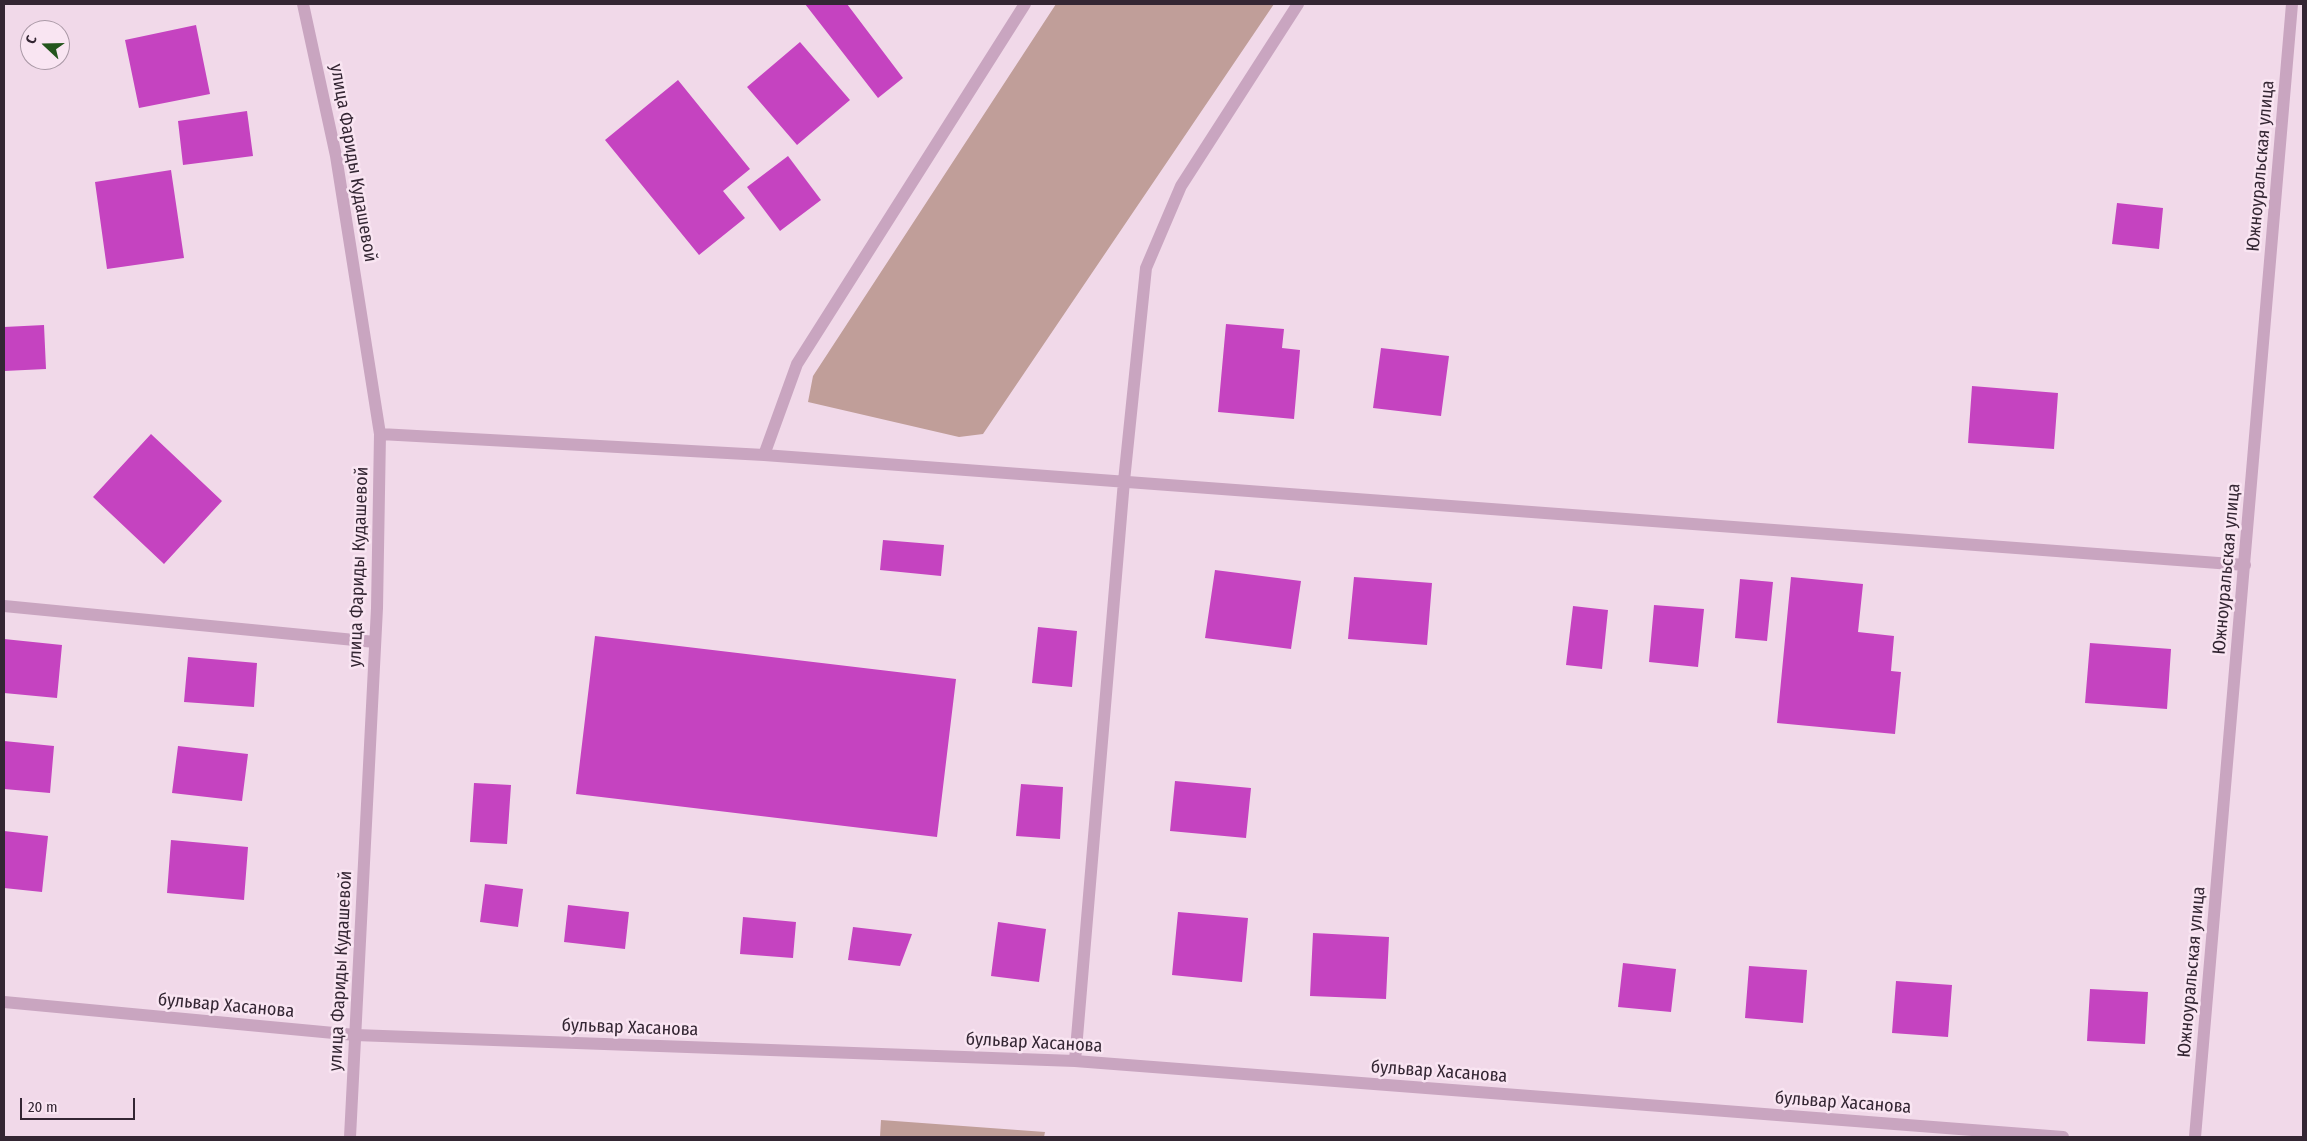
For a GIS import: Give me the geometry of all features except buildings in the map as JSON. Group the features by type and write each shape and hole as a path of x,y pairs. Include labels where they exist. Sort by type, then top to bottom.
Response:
{"street":[{"name":"улица Фариды Кудашевой","path":"303,4 336,156 380,434 375,642 350,1137"},
{"path":"764,455 797,364 1025,4"},
{"path":"1075,1061 1124,481 1146,268 1181,186 1298,4"},
{"name":"Южноуральская улица","path":"2195,1137 2292,4"},
{"path":"380,434 764,455 2245,565"},
{"path":"4,606 375,642"},
{"name":"бульвар Хасанова","path":"4,1002 355,1035 1075,1061 2062,1137"}],"shaded area":[{"path":"1056,4 1274,4 983,434 959,437 808,402 813,376"},
{"path":"881,1120 1045,1132 1044,1137 880,1137"}]}
